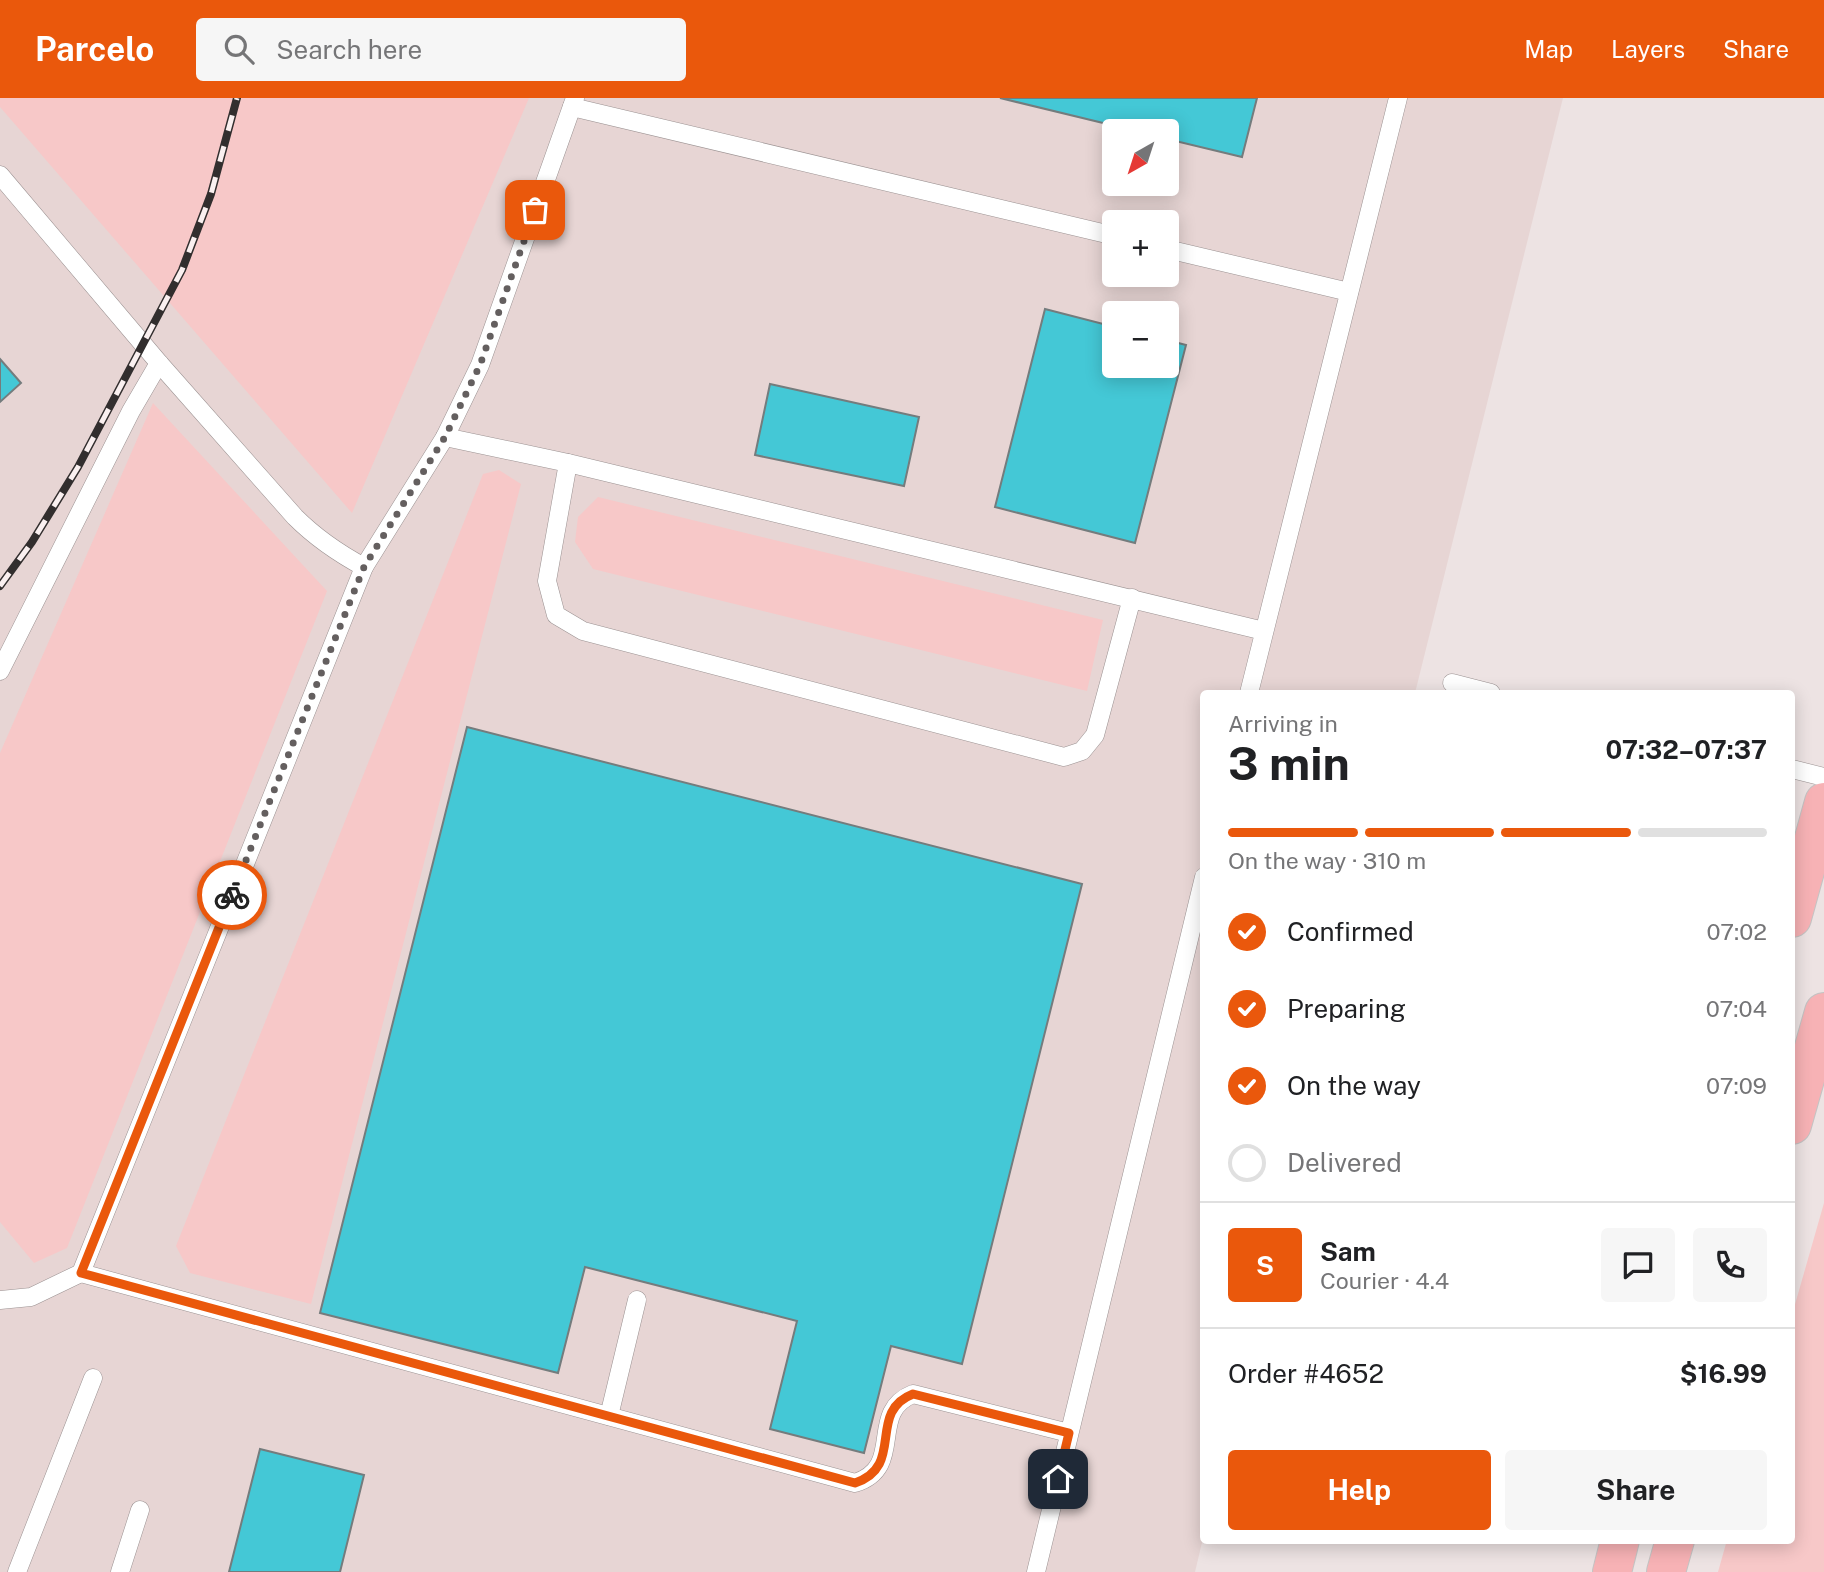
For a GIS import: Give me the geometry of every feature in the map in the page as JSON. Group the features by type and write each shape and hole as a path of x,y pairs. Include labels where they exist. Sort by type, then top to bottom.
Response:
{"main road":[{"path":"1795,907 1824,802"},
{"path":"1795,1114 1824,1012"},
{"path":"1612,1572 1619,1544"},
{"path":"1666,1572 1674,1544"}],"lane":[{"path":"1250,690 1398,98"},
{"path":"81,1273 364,567 445,437 480,365 574,103 1102,233"},
{"path":"0,175 159,363 295,517 314,536 364,567"},
{"path":"1179,252 1349,292"},
{"path":"0,671 131,411 159,363"},
{"path":"445,437 568,463 1264,631"},
{"path":"568,463 547,581 556,615 583,631 1064,757 1082,751 1095,735 1132,598"},
{"path":"1452,683 1480,690"},
{"path":"1795,770 1824,777"},
{"path":"1035,1572 1200,893"},
{"path":"0,1300 31,1297 81,1273 855,1483 869,1478 879,1467 891,1411 901,1399 913,1394 1069,1433"},
{"path":"609,1416 637,1300"},
{"path":"17,1572 93,1378"},
{"path":"120,1572 140,1510"}],"shaded area":[{"path":"0,98 1563,98 1416,690 1200,690 1202,1544 1195,1572 0,1572"},
{"path":"0,98 529,98 352,513 0,107"},
{"path":"153,403 327,591 67,1248 34,1263 0,1222 0,753"},
{"path":"499,470 521,484 311,1304 190,1273 176,1246 483,474"},
{"path":"598,497 1103,620 1087,691 593,569 575,542 578,517"},
{"path":"1824,1203 1824,1572 1718,1572 1726,1544 1795,1544 1795,1304"}],"building":[{"path":"1000,98 1257,98 1242,157 1180,142 1180,119 1102,119 1102,123"},
{"path":"1045,309 1102,324 1102,378 1178,378 1135,543 995,507"},
{"path":"1179,343 1186,345 1179,372"},
{"path":"0,359 21,383 0,402"},
{"path":"770,384 919,417 904,486 755,455"},
{"path":"467,727 1082,884 962,1364 891,1346 864,1453 770,1429 797,1321 585,1267 558,1373 320,1313"},
{"path":"260,1449 364,1475 340,1572 229,1572"}],"railway":[{"path":"0,586 32,542 78,467 182,270 211,194 237,98"}],"way so far":[{"path":"232,895 364,567 445,437 480,365 535,210"}],"route":[{"path":"232,895 81,1273 855,1483 869,1478 879,1467 891,1411 901,1399 913,1394 1069,1433 1058,1479"}]}
